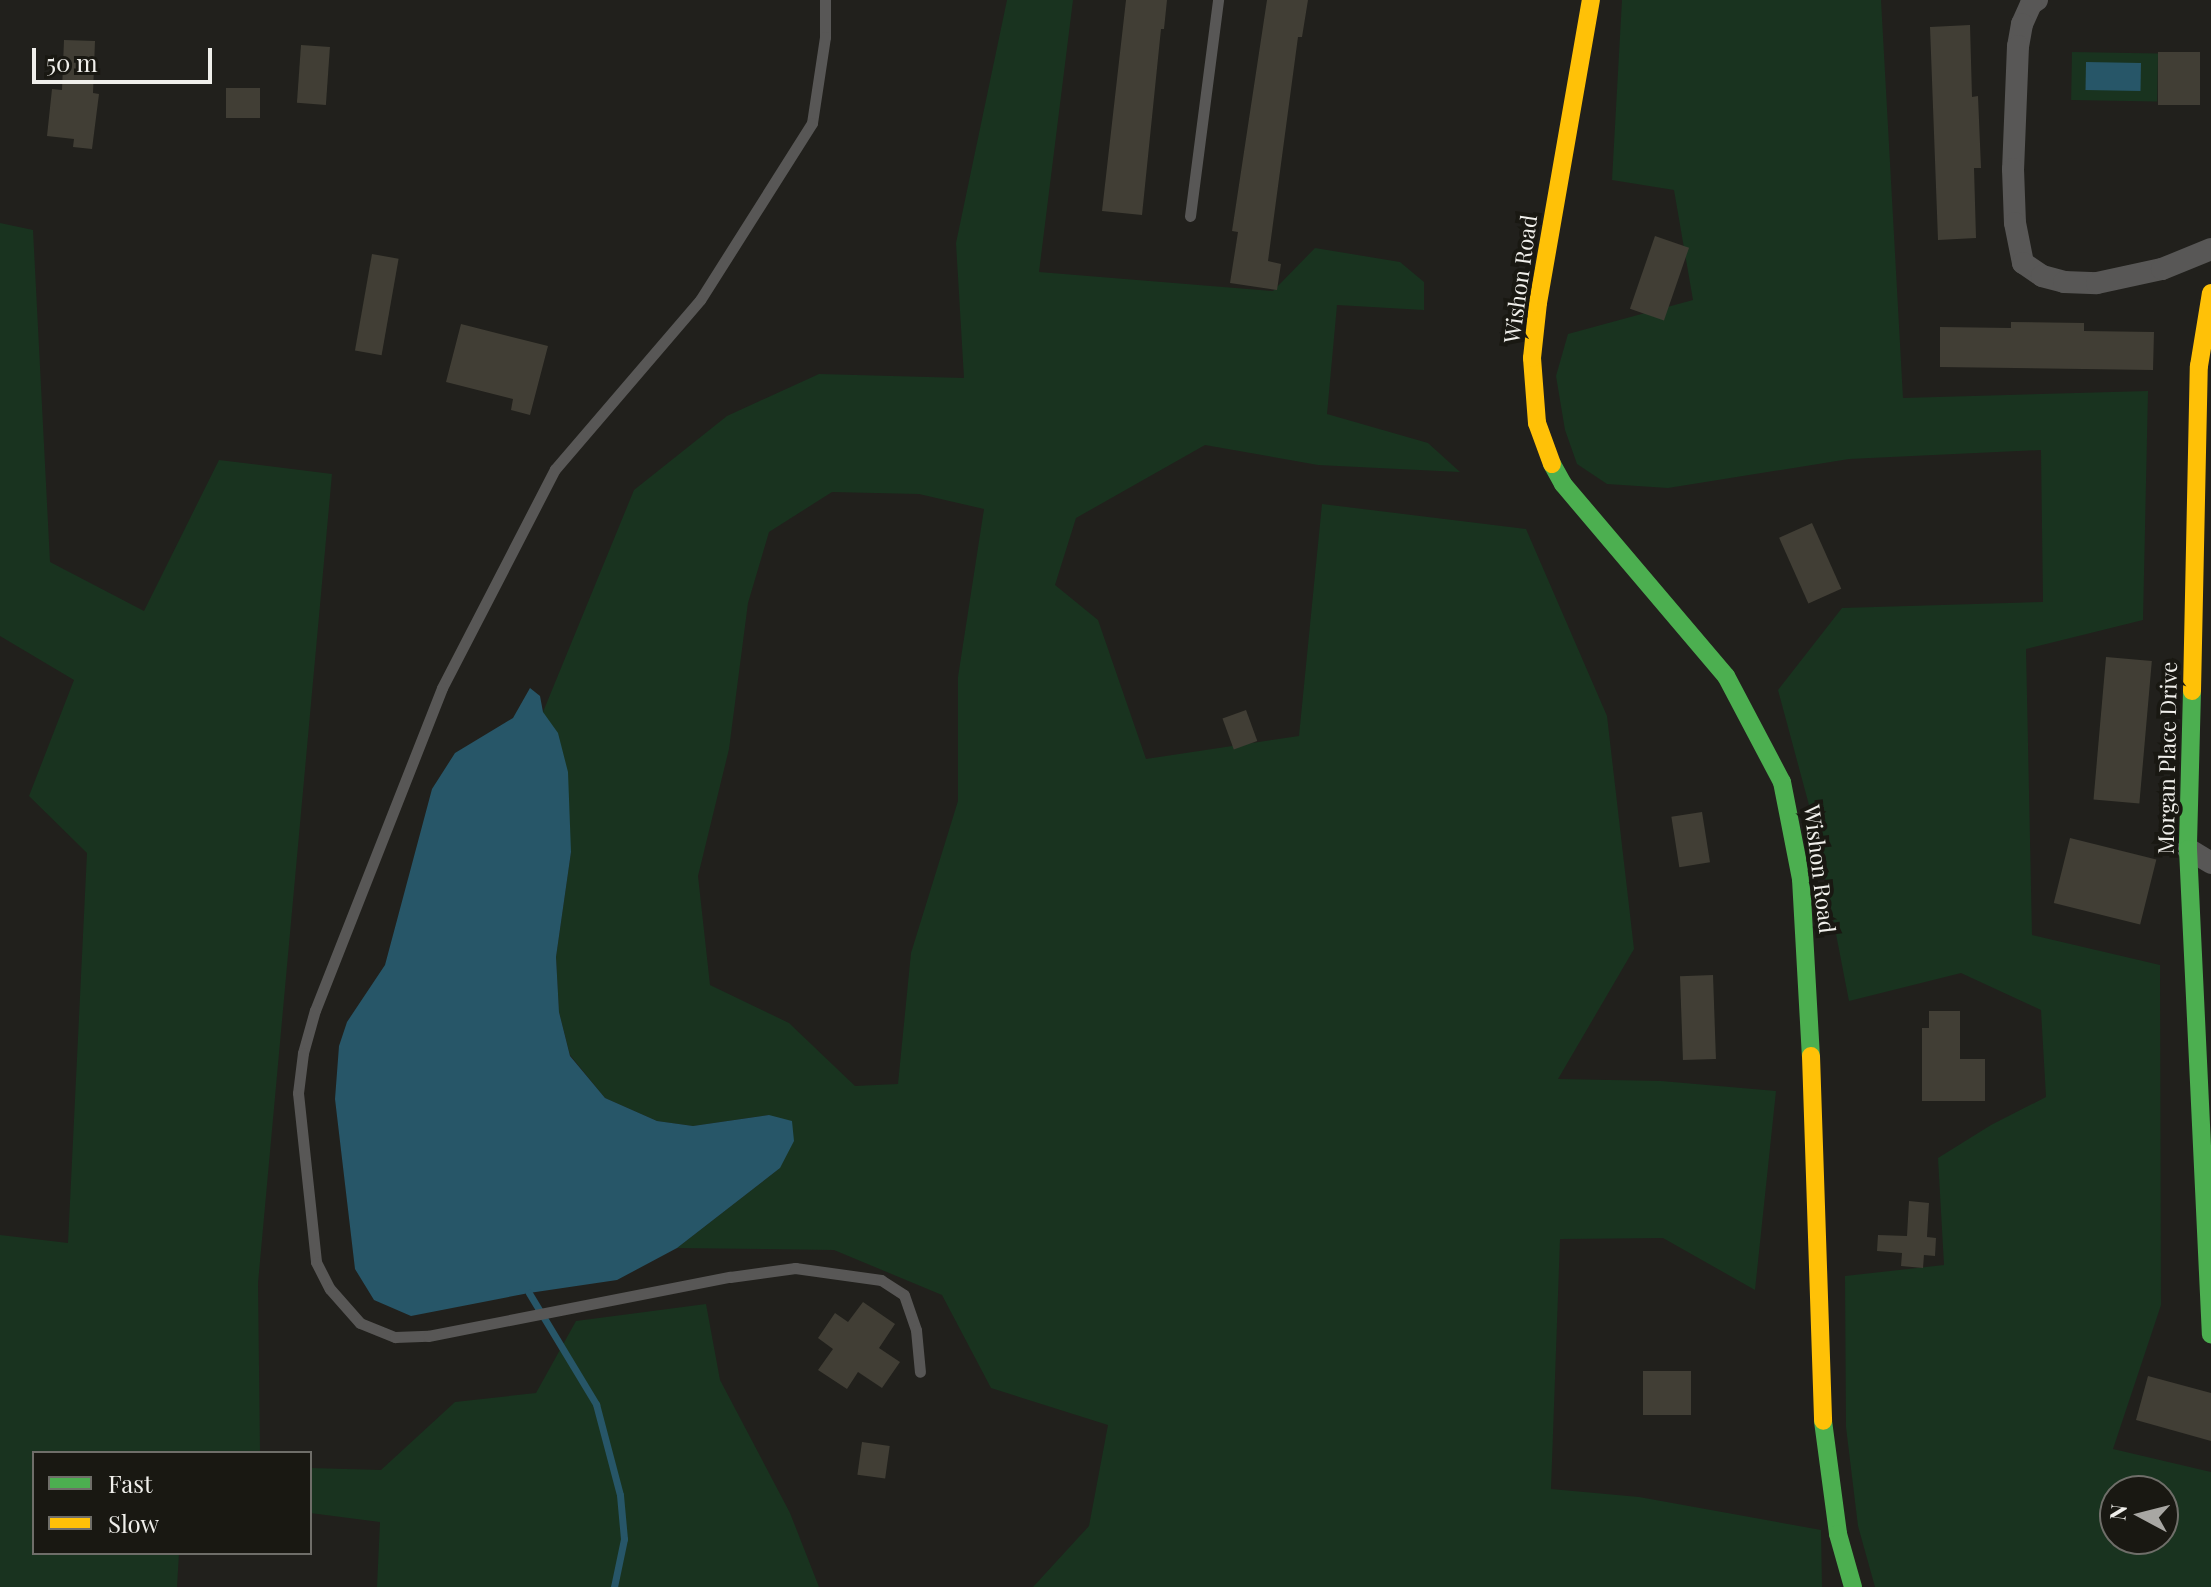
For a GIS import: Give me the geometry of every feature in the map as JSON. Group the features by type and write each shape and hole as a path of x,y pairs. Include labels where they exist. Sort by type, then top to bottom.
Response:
{"street":[{"name":"Wishon Road","path":"1591,0 1538,303 1532,358 1537,423 1547,455 1563,484 1726,676 1764,742 1782,782 1801,879 1809,999 1823,1436 1836,1523 1853,1587"},
{"path":"2037,0 2031,4 2022,24 2018,46 2013,169 2015,223 2023,263 2042,276 2064,282 2097,283 2162,269 2211,249"},
{"name":"Morgan Place Drive","path":"2211,293 2205,367 2201,748 2188,849 2211,1334"},
{"path":"2188,849 2211,863"}],"lane":[{"path":"825,0 825,37 812,123 700,300 555,469 442,688 315,1010 298,1093 316,1262 330,1289 360,1323 395,1337 428,1336 730,1277 795,1268 881,1280 904,1295 916,1330 920,1372"},
{"path":"1190,216 1218,0"}],"green space":[{"path":"1007,0 1073,0 1039,272 1273,291 1315,248 1400,262 1424,282 1424,310 1337,305 1327,414 1428,443 1460,472 1318,465 1205,445 1076,518 1055,585 1098,620 1146,759 1299,736 1322,504 1526,529 1607,716 1634,949 1558,1079 1661,1081 1776,1091 1755,1290 1663,1238 1560,1239 1551,1489 1639,1497 1821,1530 1822,1587 1033,1587 1089,1526 1108,1425 991,1388 942,1295 834,1250 677,1248 780,1168 769,1115 693,1126 657,1121 605,1098 570,1055 559,1012 556,957 571,852 543,712 634,490 727,416 819,374 964,378 956,243","holes":["832,492 919,494 984,509 958,677 958,801 911,953 898,1084 855,1086 789,1023 710,985 698,876 729,749 748,603 769,532"]},
{"path":"1622,0 1881,0 1903,398 2148,391 2143,620 2026,649 2032,935 2160,965 2161,1305 2113,1449 2211,1472 2211,1587 1875,1587 1858,1526 1846,1427 1845,1276 1944,1265 1938,1158 1991,1125 2046,1097 2041,1010 1961,973 1849,1001 1816,831 1778,690 1842,608 2043,602 2041,450 1849,459 1668,488 1607,484 1577,464 1565,430 1556,376 1568,334 1693,300 1674,190 1612,180"},
{"path":"2072,52 2158,54 2157,101 2071,100"},
{"path":"0,223 33,230 50,562 144,611 219,460 332,474 258,1283 260,1451 32,1451 32,1555 179,1555 177,1587 0,1587 0,1235 68,1243 87,853 29,796 74,680 0,636"},
{"path":"706,1304 720,1380 790,1513 819,1587 377,1587 380,1522 312,1513 312,1468 381,1470 455,1402 536,1393 576,1321"}],"water":[{"path":"2086,62 2141,63 2141,91 2086,90"},
{"path":"530,688 540,696 543,712 558,733 568,772 571,852 556,957 559,1012 570,1056 605,1098 657,1121 693,1126 769,1115 792,1121 794,1141 780,1168 677,1248 617,1280 411,1316 374,1300 355,1269 335,1099 339,1046 347,1022 385,965 432,789 455,753 513,718"}],"building":[{"path":"1126,0 1167,0 1164,29 1161,29 1142,215 1102,211"},
{"path":"1267,0 1308,0 1302,37 1298,37 1268,261 1281,264 1277,290 1230,283 1238,232 1232,231"},
{"path":"1970,25 1972,97 1978,96 1981,168 1974,168 1976,238 1938,240 1930,27"},
{"path":"64,40 95,41 93,93 99,94 92,149 73,147 74,139 47,136 52,89 62,90"},
{"path":"301,45 330,47 326,105 297,103"},
{"path":"2158,52 2200,52 2200,105 2158,105"},
{"path":"226,88 260,88 260,118 226,118"},
{"path":"1655,236 1689,248 1664,321 1630,309"},
{"path":"372,254 399,259 382,355 355,351"},
{"path":"2011,322 2084,323 2084,331 2154,332 2153,370 1940,367 1940,327 2011,328"},
{"path":"461,324 548,346 530,415 511,410 513,399 446,382"},
{"path":"1812,523 1841,589 1808,603 1779,538"},
{"path":"2106,657 2152,661 2139,803 2094,799"},
{"path":"1246,710 1257,741 1234,750 1223,719"},
{"path":"1702,812 1710,862 1679,867 1671,817"},
{"path":"2070,838 2156,860 2140,925 2054,903"},
{"path":"1713,975 1716,1059 1683,1060 1680,976"},
{"path":"1929,1011 1960,1011 1960,1059 1985,1059 1985,1101 1922,1101 1922,1028 1929,1028"},
{"path":"1909,1201 1929,1203 1927,1237 1936,1238 1935,1256 1924,1255 1923,1268 1901,1266 1902,1253 1877,1251 1878,1235 1907,1236"},
{"path":"863,1302 895,1324 879,1348 900,1362 882,1388 858,1372 847,1389 818,1370 833,1349 818,1338 835,1313 848,1322"},
{"path":"1643,1371 1691,1371 1691,1415 1643,1415"},
{"path":"2148,1376 2211,1393 2211,1441 2136,1420"},
{"path":"862,1442 890,1446 885,1479 857,1475"}],"waterway":[{"path":"529,1293 596,1404 620,1495 624,1539 614,1587"}],"traffic: fast":[{"path":"1552,464 1563,484 1726,676 1782,782 1801,879 1811,1056"},
{"path":"2192,691 2188,849 2211,1334"},
{"path":"1823,1421 1838,1534 1853,1587"}],"traffic: slow":[{"path":"1552,464 1537,423 1532,358 1538,303 1591,0"},
{"path":"2192,691 2199,366 2211,293"},
{"path":"1811,1056 1823,1421"}]}
